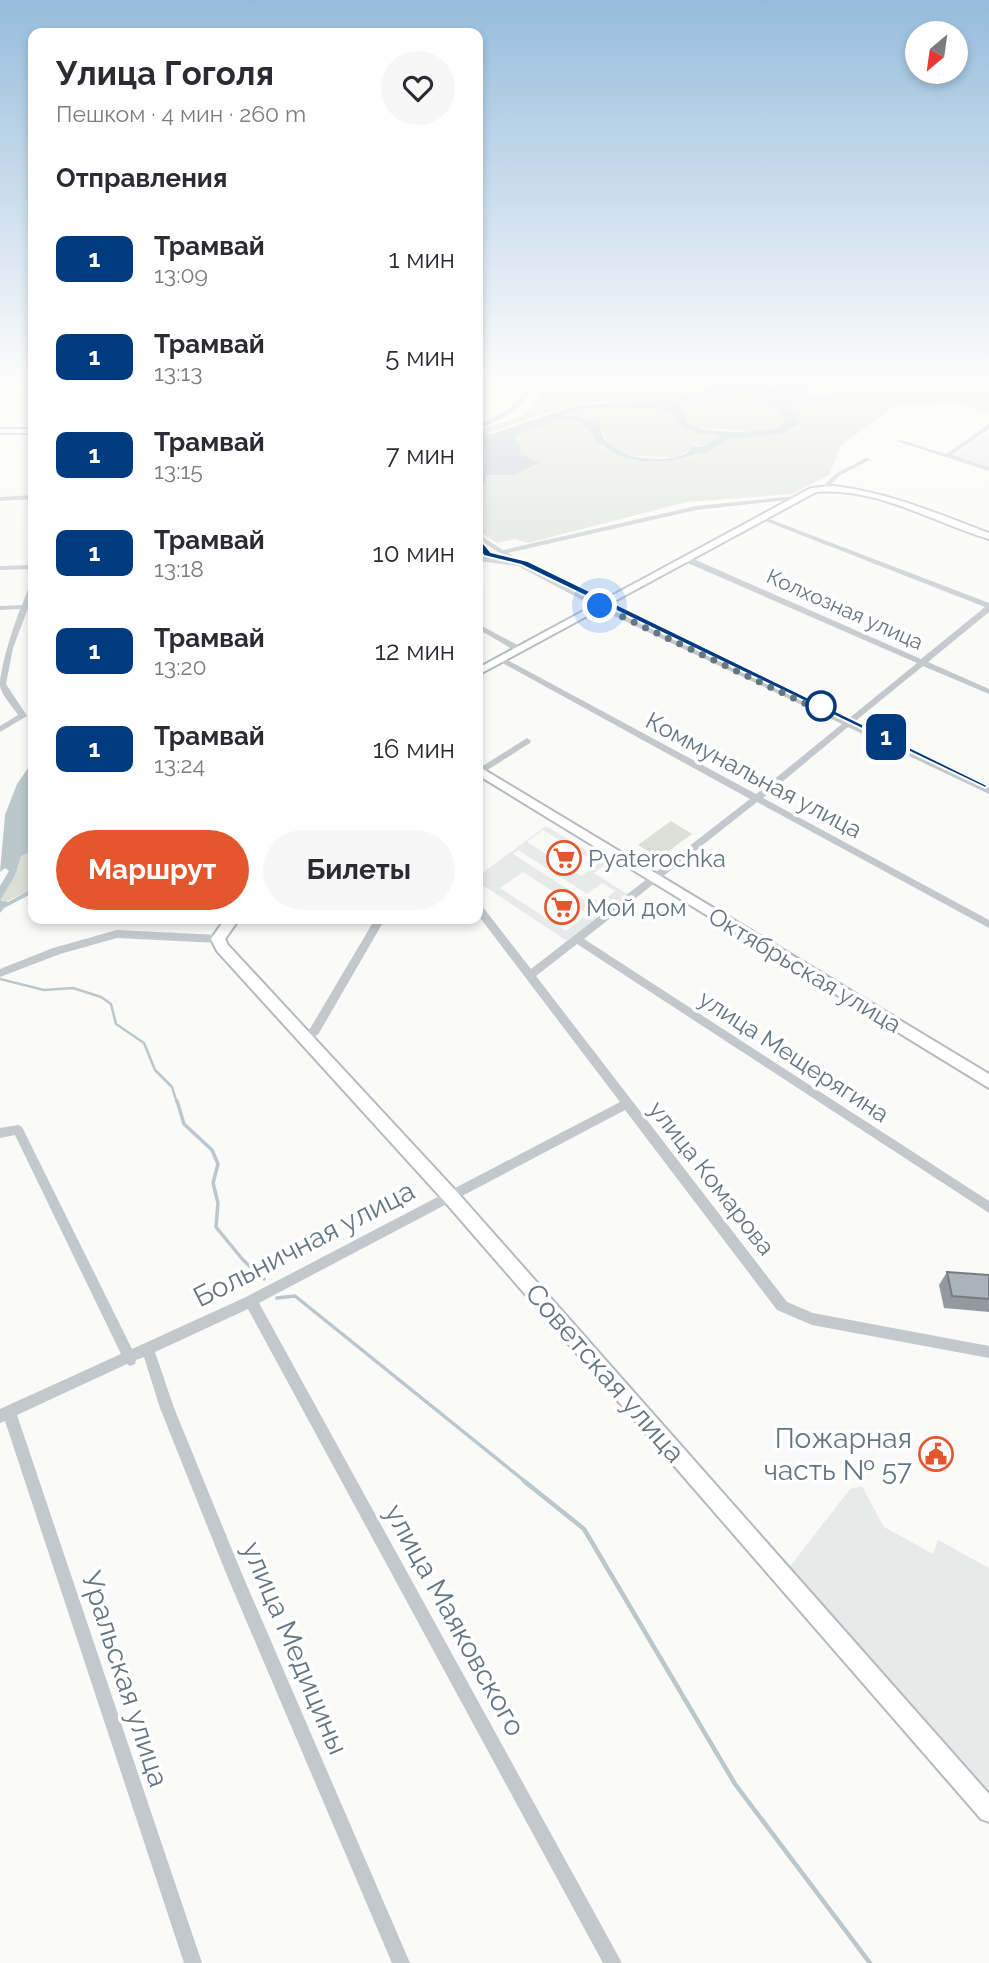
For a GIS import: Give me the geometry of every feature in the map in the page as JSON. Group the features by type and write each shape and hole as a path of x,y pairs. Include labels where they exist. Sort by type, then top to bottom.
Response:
{"main road":[{"path":"483,669 795,498 825,488 864,492 989,536"},
{"name":"Октябрьская улица","path":"483,774 986,1075"},
{"path":"218,939 228,924"},
{"name":"Советская улица","path":"218,939 222,948 451,1197 989,1811"}],"street":[{"path":"825,488 842,473"},
{"path":"0,499 28,497"},
{"path":"502,552 696,508 795,498"},
{"path":"529,976 757,798 989,607 762,518"},
{"path":"483,539 522,565 600,606 989,791"},
{"name":"Колхозная улица","path":"686,559 989,692"},
{"path":"483,560 522,565"},
{"path":"0,568 28,567"},
{"path":"0,729 23,716 2,684 5,648 28,596"},
{"path":"0,608 23,607"},
{"path":"483,629 520,650"},
{"name":"Коммунальная улица","path":"501,660 989,924"},
{"path":"483,768 527,741"},
{"name":"улица Комарова","path":"483,915 782,1306 812,1319 989,1352"},
{"path":"307,1038 315,1030 377,924"},
{"path":"0,973 57,951 117,933 218,939"},
{"name":"улица Мещерягина","path":"577,939 989,1208"},
{"name":"Больничная улица","path":"4,1414 130,1359 251,1301 626,1104"},
{"path":"0,1133 18,1129 130,1359"},
{"name":"улица Маяковского","path":"251,1301 613,1963"},
{"name":"улица Медицины","path":"148,1350 167,1408 236,1578 401,1963"},
{"name":"Уральская улица","path":"4,1414 193,1963"}],"shaded area":[{"path":"483,473 520,473 485,475 486,481 483,484"},
{"path":"520,473 830,473 792,494 687,502 528,543 515,539 497,543 483,534 485,475"},
{"path":"28,768 28,853 21,856 15,875 1,899 8,902 28,891 28,896 4,908 0,913 0,886 9,871 5,868 0,872 5,815 17,784"},
{"path":"671,821 692,834 659,858 638,845"},
{"path":"546,826 607,863 594,873 627,894 567,941 483,885 483,872","holes":["543,830 598,864 581,876 527,842","518,850 587,894 602,883 615,891 601,902 594,899 589,903 513,854","523,872 588,914 566,931 500,888"]},
{"path":"28,853 28,891 4,903 1,898 21,856"},
{"path":"862,1486 884,1527 933,1554 938,1540 989,1568 989,1799 788,1569 850,1489"}],"building":[{"path":"947,1272 989,1275 989,1299 952,1296"}],"waterway":[{"path":"0,979 44,990 73,988 101,997 111,1004 116,1024 144,1043 155,1070 172,1087 177,1103"},
{"path":"177,1101 184,1124 212,1150 218,1164 213,1183 218,1203 216,1227 243,1260 264,1279"},
{"path":"277,1298 295,1296 527,1483"},
{"path":"524,1481 584,1529 735,1784 870,1963"}],"tram line":[{"name":"1","path":"483,551 525,563 604,604 989,786"},
{"path":"483,557 525,563 989,786"}],"place":[{"name":"Pyaterochka","path":"564,858"},
{"name":"Мой дом","path":"562,907"},
{"name":"Пожарная часть № 57","path":"936,1454"}],"route":[{"path":"600,606 823,712 821,706"}]}
